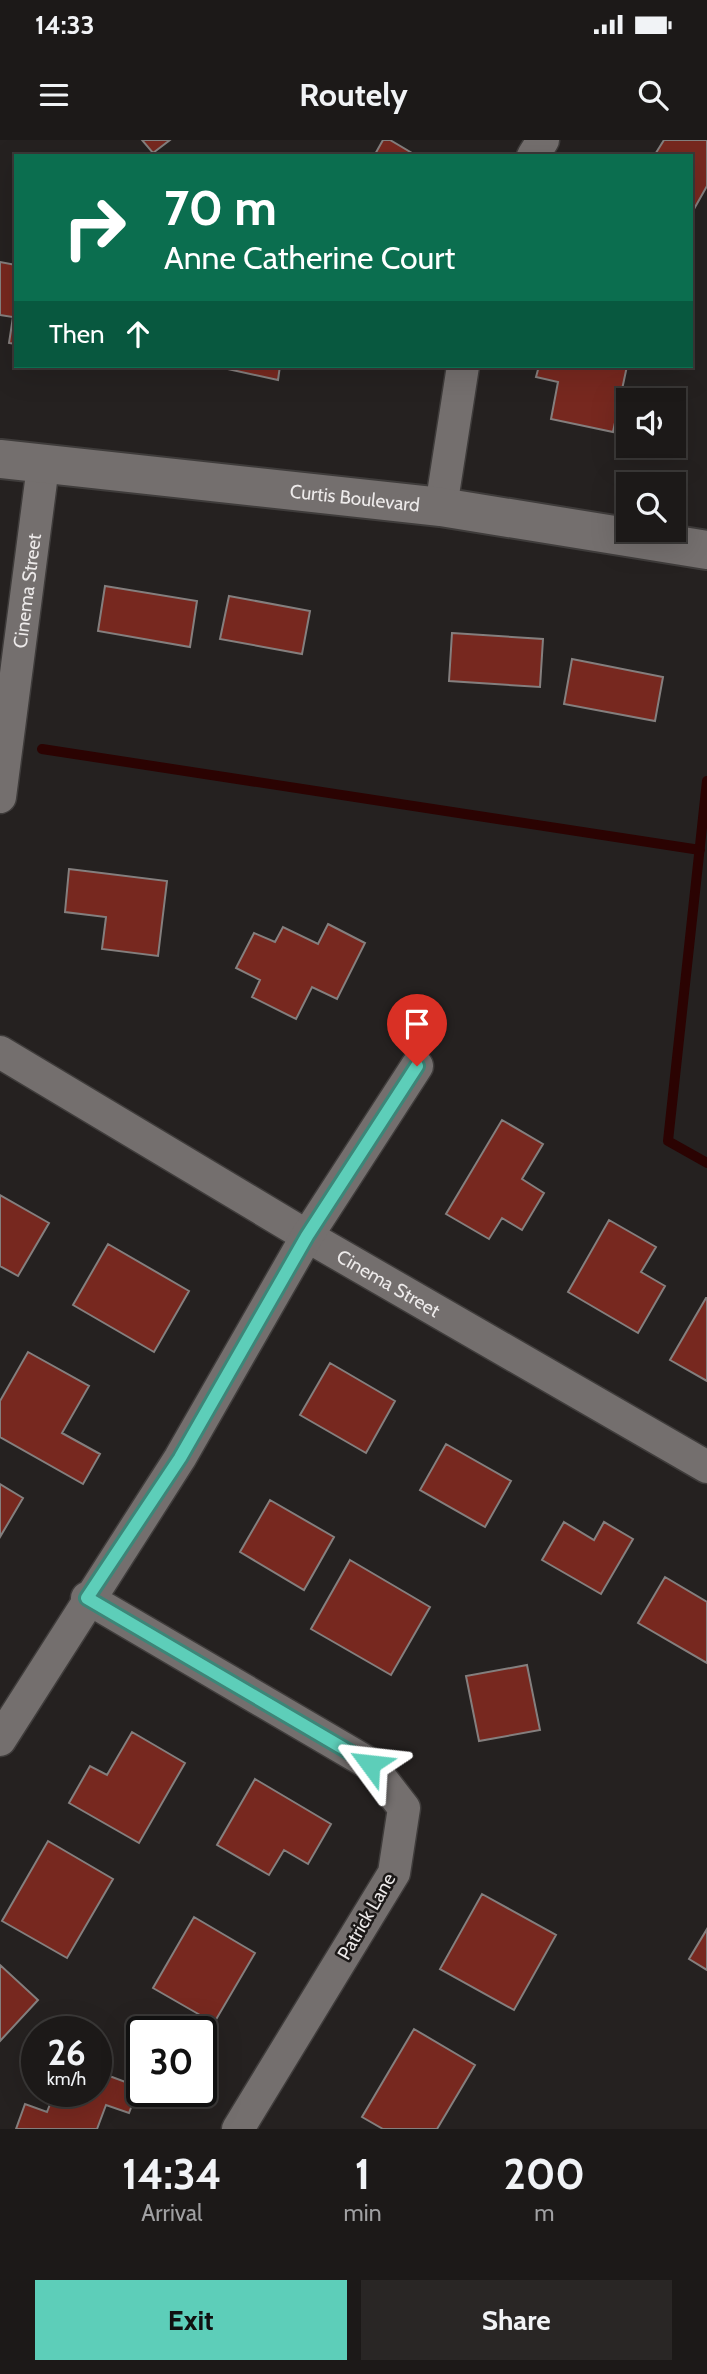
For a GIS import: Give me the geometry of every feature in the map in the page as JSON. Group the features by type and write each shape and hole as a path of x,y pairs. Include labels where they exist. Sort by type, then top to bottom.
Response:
{"street":[{"path":"441,507 463,368"},
{"name":"Curtis Boulevard","path":"0,459 43,466 441,507 707,550"},
{"name":"Cinema Street","path":"0,797 43,466"},
{"name":"Cinema Street","path":"0,1052 307,1236 707,1467"},
{"path":"0,1740 87,1598 180,1458 307,1236 417,1066"},
{"name":"Patrick Lane","path":"87,1598 370,1764 404,1808 394,1873 238,2129"}],"building":[{"path":"142,140 170,140 153,153"},
{"path":"383,140 390,140 414,154 375,154"},
{"path":"664,140 707,140 707,186 694,209 693,154 655,154"},
{"path":"0,262 14,265 14,344 9,343 13,317 0,315"},
{"path":"223,368 280,368 278,380"},
{"path":"538,368 627,368 622,388 616,388 613,432 551,419 558,382 536,377"},
{"path":"105,586 197,601 190,647 98,631"},
{"path":"229,596 310,611 302,654 220,639"},
{"path":"452,633 543,639 540,687 449,681"},
{"path":"572,659 663,677 655,721 564,704"},
{"path":"69,869 167,881 158,956 102,949 106,917 65,912"},
{"path":"328,924 365,943 337,999 312,987 296,1019 252,997 260,980 236,968 254,933 275,942 283,927 318,944"},
{"path":"502,1120 543,1144 522,1179 544,1193 522,1230 502,1218 489,1239 446,1214"},
{"path":"0,1195 49,1223 18,1276 0,1266"},
{"path":"609,1220 656,1247 641,1272 665,1286 638,1333 568,1292"},
{"path":"108,1244 189,1291 154,1352 73,1305"},
{"path":"707,1298 707,1381 670,1360"},
{"path":"28,1352 89,1386 62,1433 100,1454 83,1484 0,1437 0,1401"},
{"path":"330,1363 395,1401 366,1453 300,1415"},
{"path":"446,1444 511,1481 485,1527 420,1490"},
{"path":"0,1484 23,1498 0,1537"},
{"path":"270,1500 334,1537 304,1590 240,1552"},
{"path":"564,1522 594,1540 604,1522 633,1539 601,1594 542,1560"},
{"path":"350,1560 430,1607 391,1675 311,1629"},
{"path":"665,1577 707,1602 707,1663 638,1623"},
{"path":"527,1665 540,1730 479,1741 466,1676"},
{"path":"132,1732 185,1763 139,1843 69,1803 90,1766 107,1775"},
{"path":"255,1779 331,1824 308,1864 284,1850 269,1875 217,1845"},
{"path":"48,1841 113,1879 67,1958 2,1921"},
{"path":"482,1894 556,1935 514,2010 440,1969"},
{"path":"194,1917 255,1953 217,2018 202,2016 153,1988"},
{"path":"707,1929 707,1970 689,1959"},
{"path":"0,1965 38,2000 0,2041"},
{"path":"414,2029 475,2065 437,2129 383,2129 362,2117"},
{"path":"112,2077 126,2082 126,2107 131,2107 129,2113 112,2107"},
{"path":"24,2107 47,2112 49,2107 105,2107 97,2129 16,2129"}],"waterway":[{"path":"42,749 700,850"},
{"path":"707,781 668,1141 707,1163"}],"route":[{"path":"370,1764 87,1598 180,1458 307,1236 417,1066"}]}
